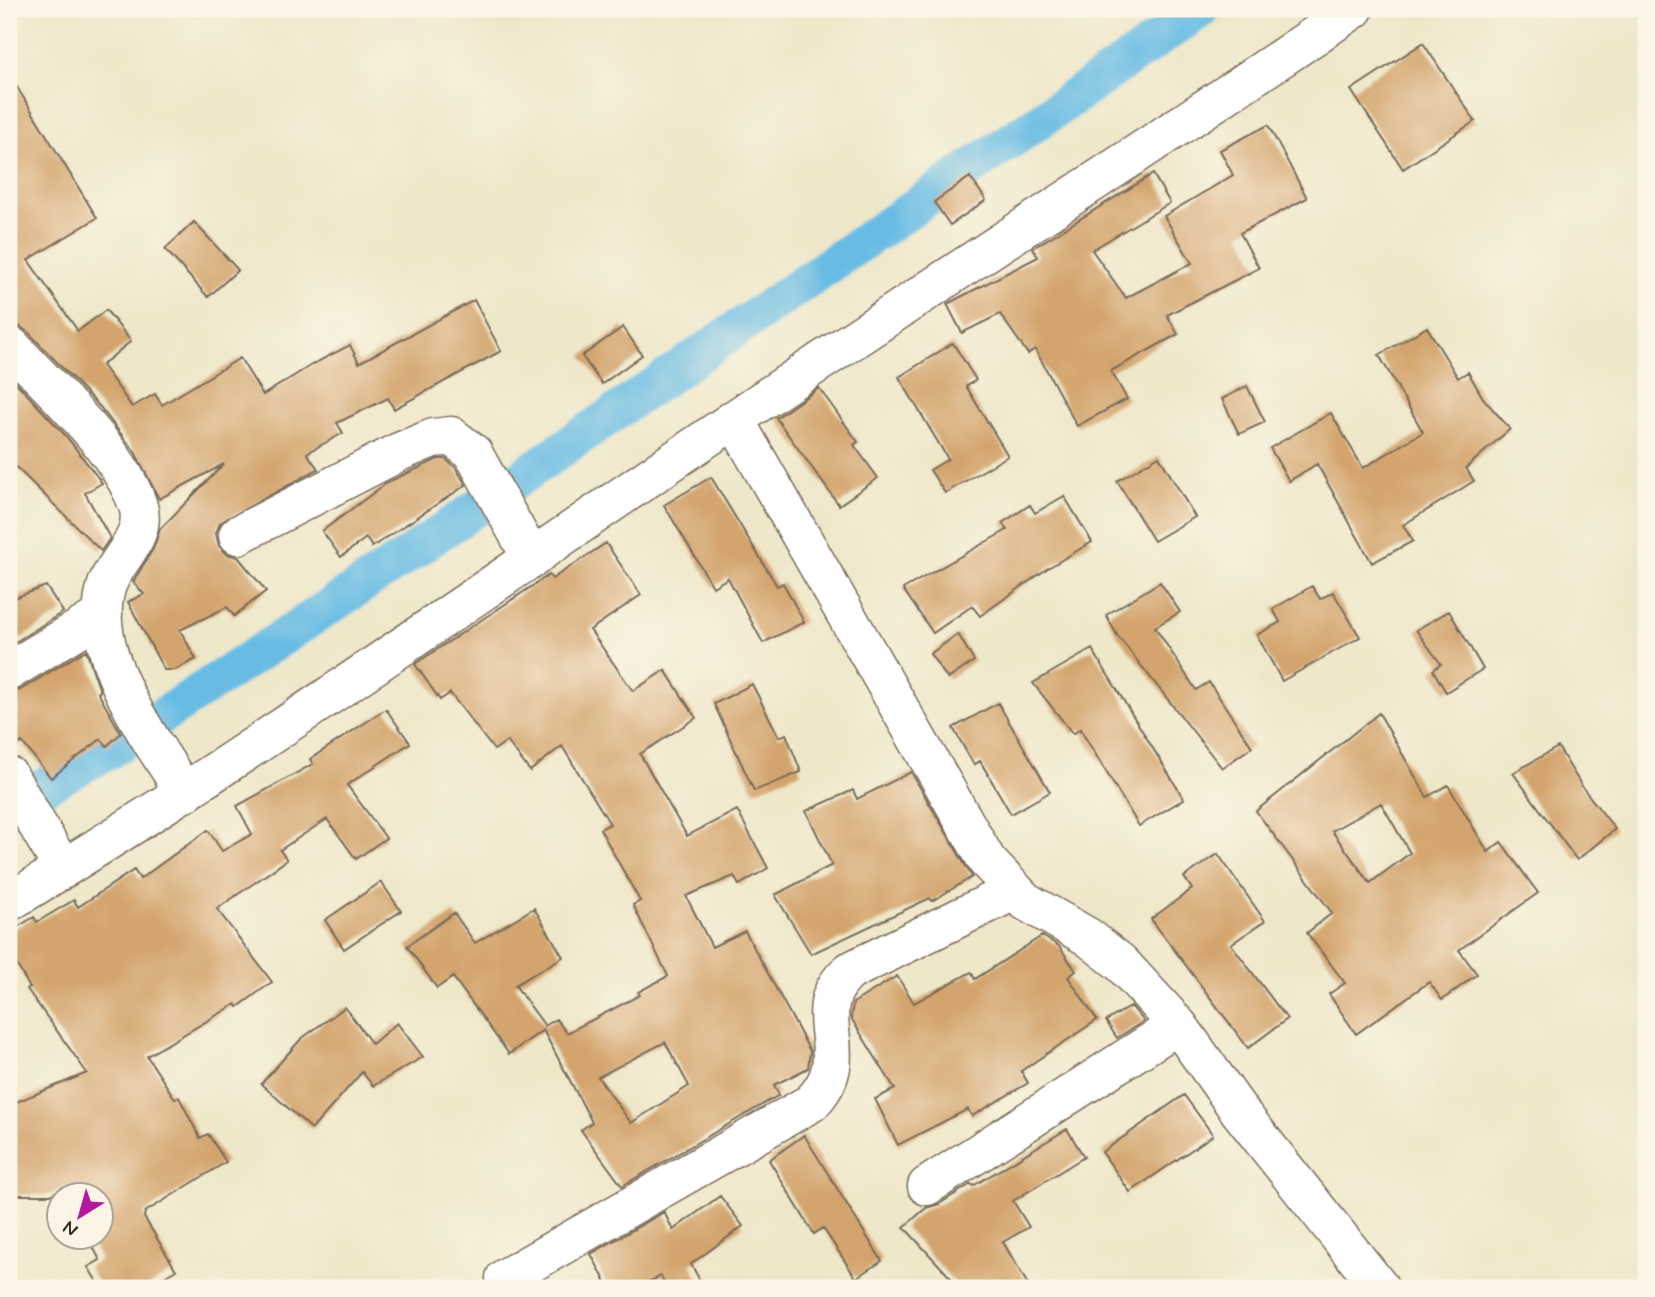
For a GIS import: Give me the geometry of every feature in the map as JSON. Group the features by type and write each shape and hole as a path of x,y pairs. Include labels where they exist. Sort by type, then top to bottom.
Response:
{"street":[{"path":"9,902 56,857 185,793 332,697 525,546 734,419 1191,120 1354,9"},
{"path":"12,347 102,448 138,506 140,521 136,534 107,586 103,614 117,673 132,712 185,793"},
{"path":"734,419 988,860 1014,891 1037,910 1106,949 1178,1025 1240,1112 1380,1288"},
{"path":"238,535 399,452 443,436 451,436 468,447 525,546"},
{"path":"9,671 103,614"},
{"path":"12,782 56,857"},
{"path":"505,1278 811,1103 822,1091 834,1057 827,1008 837,982 850,971 1014,891"},
{"path":"926,1186 1178,1025"}],"path":[{"path":"1633,1288 1646,1279"}],"building":[{"path":"1423,43 1475,121 1403,169 1351,90"},
{"path":"9,74 97,218 28,260 78,331 106,310 131,341 102,365 132,407 155,394 162,405 240,358 263,395 350,345 359,363 474,300 501,351 394,409 388,398 337,423 343,433 307,453 318,469 220,523 216,533 219,546 227,554 238,557 266,591 234,616 227,607 180,630 196,659 175,670 164,670 128,602 144,594 133,582 153,549 160,529 224,464 159,499 135,452 100,407 28,332 19,326 9,326"},
{"path":"1268,125 1307,198 1240,233 1259,268 1167,315 1178,334 1111,371 1127,399 1077,426 1035,349 1028,354 1000,314 962,333 947,304 1038,257 1033,248 1153,174 1170,203 1092,250 1126,298 1192,263 1164,216 1233,175 1220,150"},
{"path":"970,177 986,200 950,225 934,202"},
{"path":"194,222 238,270 208,297 165,249"},
{"path":"623,327 642,355 602,384 582,356"},
{"path":"1427,327 1458,378 1468,372 1483,398 1510,429 1466,468 1474,481 1403,525 1413,541 1372,563 1317,464 1289,481 1270,448 1331,413 1363,468 1423,432 1379,355"},
{"path":"953,343 976,380 966,386 1008,456 945,493 930,470 948,459 899,377"},
{"path":"9,375 66,436 102,483 85,493 110,538 101,551 9,460"},
{"path":"1247,386 1265,422 1239,434 1222,399"},
{"path":"819,388 858,442 854,445 878,478 839,505 776,418"},
{"path":"1159,456 1195,517 1154,541 1117,481"},
{"path":"438,459 445,459 456,468 466,485 372,547 366,538 341,557 322,531 388,482"},
{"path":"711,477 777,586 783,583 804,622 763,643 728,578 713,587 664,505"},
{"path":"1064,496 1092,542 1048,568 980,616 972,606 933,633 903,589 1007,530 1002,523 1030,505 1035,513"},
{"path":"606,543 641,595 590,630 633,691 665,670 696,718 640,754 687,836 737,810 768,868 739,885 734,876 686,896 712,947 745,931 810,1051 808,1068 774,1085 779,1095 622,1186 581,1130 592,1122 543,1030 509,1054 453,977 437,988 407,946 454,913 475,943 534,908 563,957 515,985 545,1026 556,1019 567,1033 640,995 638,992 668,976 633,905 640,901 600,829 610,824 562,746 530,771 507,741 494,750 450,693 440,700 415,664 549,575 552,579","holes":["665,1042 689,1086 631,1123 598,1077"]},
{"path":"1160,582 1180,612 1155,627 1196,690 1209,682 1252,747 1222,768 1117,635 1106,615"},
{"path":"46,586 63,612 9,646 9,600"},
{"path":"1312,586 1320,599 1333,592 1360,637 1282,681 1257,635 1280,622 1273,609"},
{"path":"1449,611 1483,669 1446,692 1433,670 1441,664 1416,630"},
{"path":"958,634 974,661 948,679 930,654"},
{"path":"1092,649 1184,799 1139,826 1080,729 1073,734 1033,683"},
{"path":"86,650 100,691 98,693 121,733 107,746 101,739 51,778 22,742 9,751 9,693 20,690"},
{"path":"752,684 779,737 786,734 801,772 754,791 714,704"},
{"path":"998,703 1050,792 1011,814 980,761 974,765 953,728"},
{"path":"386,709 410,743 347,785 386,838 356,859 327,819 280,850 287,860 217,909 272,982 238,1007 236,1004 147,1056 175,1099 179,1097 200,1138 208,1134 226,1162 145,1212 144,1217 176,1270 145,1288 101,1288 88,1267 100,1260 96,1252 116,1252 116,1182 46,1182 46,1195 9,1195 9,1105 87,1073 27,989 30,988 9,951 9,932 34,917 37,922 74,900 78,907 134,870 140,879 208,830 222,851 252,834 237,806 313,764 310,759"},
{"path":"1379,713 1427,797 1448,785 1488,852 1501,842 1538,893 1459,950 1477,974 1442,1000 1429,982 1356,1034 1329,994 1345,983 1307,933 1332,913 1256,811","holes":["1381,803 1410,853 1370,883 1332,831"]},
{"path":"1558,747 1583,788 1615,829 1577,860 1513,773"},
{"path":"911,772 972,877 932,901 930,898 811,954 775,895 832,865 806,811 853,790 857,799"},
{"path":"1218,854 1265,921 1231,944 1287,1019 1248,1048 1151,919 1192,889 1184,877"},
{"path":"381,882 401,911 344,949 325,920"},
{"path":"1042,936 1059,946 1076,971 1068,977 1097,1020 1021,1071 1028,1083 972,1116 968,1109 898,1145 875,1099 895,1089 851,1018 853,1003 897,976 914,1003 971,972 975,979"},
{"path":"1131,1006 1144,1021 1117,1038 1106,1021"},
{"path":"345,1007 372,1044 397,1023 423,1057 373,1086 362,1072 312,1129 261,1084 301,1039"},
{"path":"1184,1095 1213,1135 1130,1192 1102,1152"},
{"path":"1067,1129 1084,1157 1013,1201 1029,1227 1003,1242 1030,1288 960,1288 904,1227 926,1208 939,1204 971,1184 973,1186"},
{"path":"804,1135 882,1261 856,1278 823,1228 814,1234 769,1160"},
{"path":"720,1196 743,1226 691,1264 704,1288 667,1288 661,1276 636,1288 609,1288 591,1254 664,1212 673,1230"}],"waterway":[{"path":"9,805 104,754 402,559 1202,9"}]}
